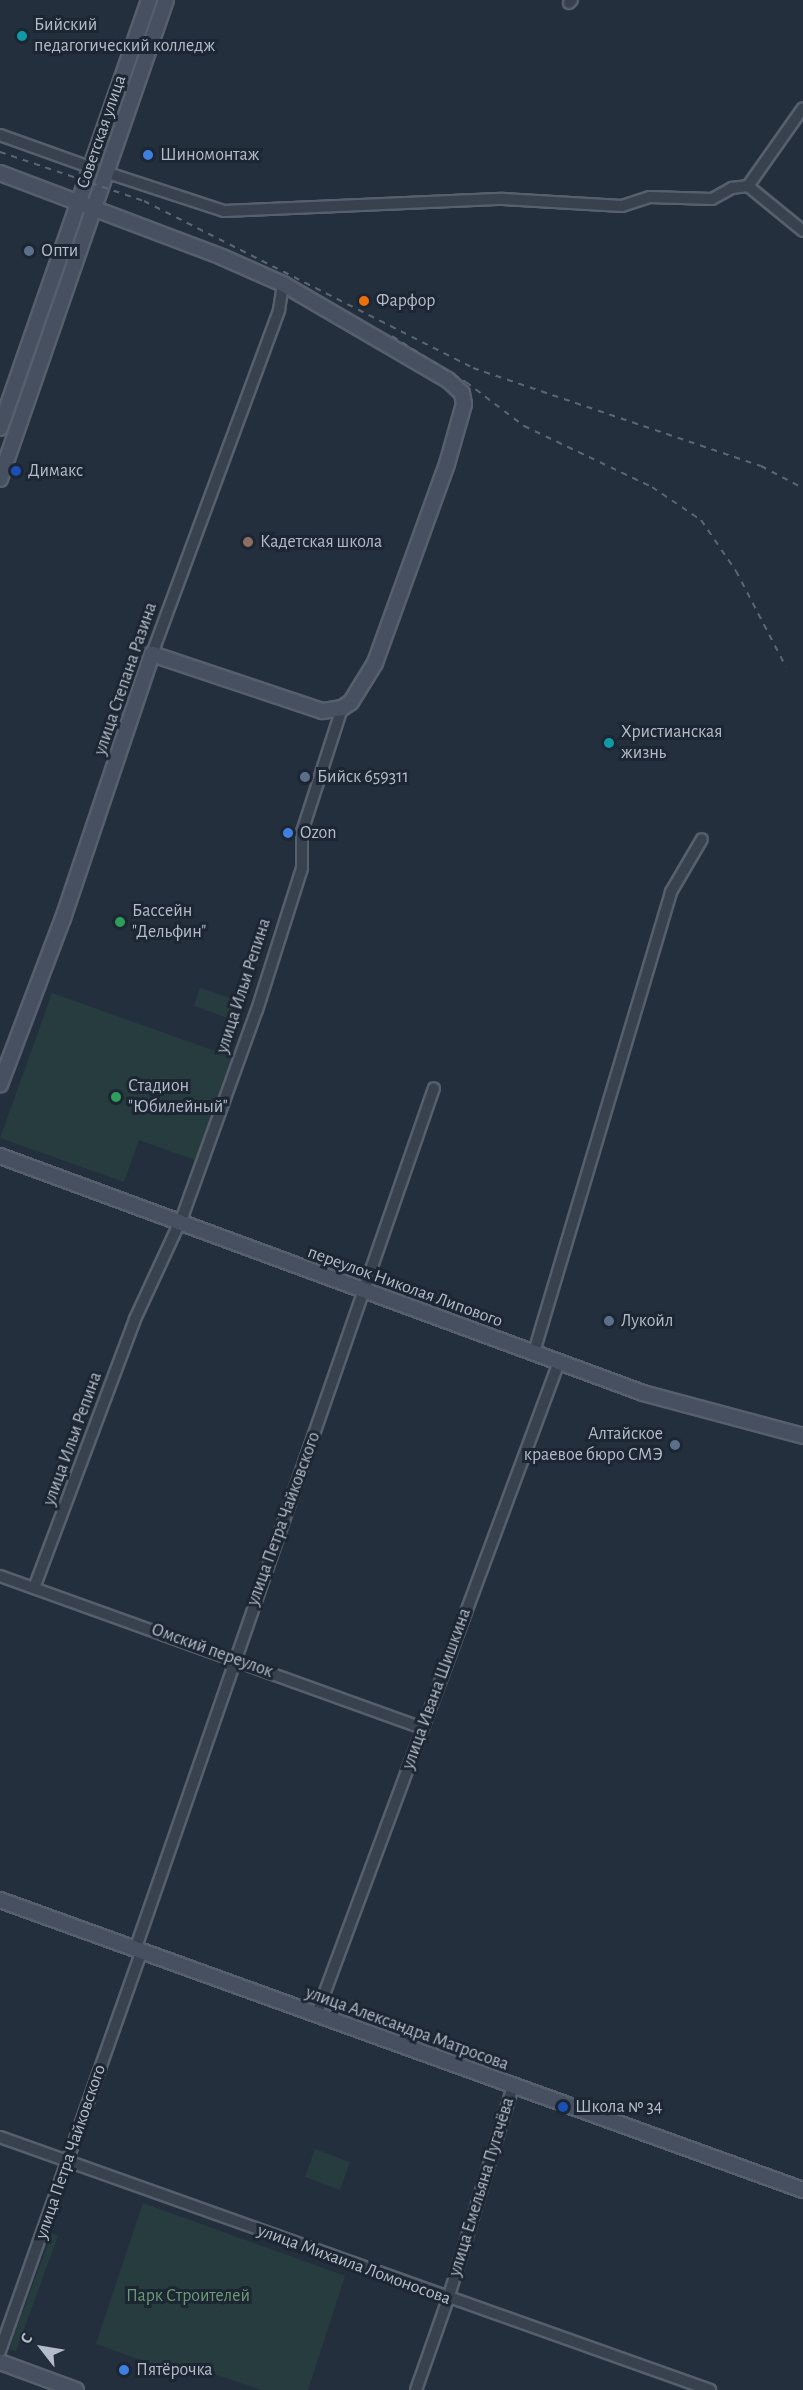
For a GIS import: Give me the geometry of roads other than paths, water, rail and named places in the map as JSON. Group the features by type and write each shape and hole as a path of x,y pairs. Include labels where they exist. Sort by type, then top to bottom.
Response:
{"street":[{"name":"Советская улица","path":"0,428 81,202 149,0"},
{"name":"Советская улица","path":"0,479 5,451 108,173 166,0"},
{"path":"748,186 803,108"},
{"path":"0,135 224,211 503,199 622,206 650,197 712,199 732,188 748,186 803,231"},
{"path":"0,173 95,207 283,284"},
{"path":"53,278 68,285"},
{"name":"улица Ильи Репина","path":"34,1588 135,1319 178,1224 257,1010 302,868 302,832 342,708 358,694 375,663 464,409 462,393 448,380 283,284"},
{"name":"улица Степана Разина","path":"0,1085 63,918 152,654 279,310 283,284"},
{"path":"152,654 322,711 342,708"},
{"path":"534,1352 668,901 681,870 702,839"},
{"name":"улица Петра Чайковского","path":"0,2351 67,2163 234,1659 434,1088"},
{"name":"переулок Николая Липового","path":"0,1156 178,1224 559,1362 694,1409 759,1422 803,1436"},
{"name":"улица Ивана Шишкина","path":"316,2016 559,1362"},
{"name":"Омский переулок","path":"0,1576 423,1728"},
{"name":"улица Александра Матросова","path":"0,1900 803,2190"},
{"name":"улица Емельяна Пугачёва","path":"416,2390 448,2299 513,2086"},
{"name":"улица Михаила Ломоносова","path":"0,2137 448,2299 710,2390"},
{"path":"0,2362 76,2390"}],"railway":[{"path":"0,152 144,201 473,368 761,466 803,488"},
{"path":"392,336 466,382 524,426 652,487 701,520 736,571 786,667"}],"place":[{"name":"Бийский педагогический колледж","path":"22,36"},
{"name":"Шиномонтаж","path":"148,155"},
{"name":"Опти","path":"29,251"},
{"name":"Фарфор","path":"364,301"},
{"name":"Димакс","path":"16,471"},
{"name":"Кадетская школа","path":"248,542"},
{"name":"Христианская жизнь","path":"609,743"},
{"name":"Бийск 659311","path":"305,777"},
{"name":"Ozon","path":"288,833"},
{"name":"Бассейн \"Дельфин\"","path":"120,922"},
{"name":"Стадион \"Юбилейный\"","path":"116,1097"},
{"name":"Лукойл","path":"609,1321"},
{"name":"Алтайское краевое бюро СМЭ","path":"675,1445"},
{"name":"Школа № 34","path":"563,2107"},
{"name":"Пятёрочка","path":"124,2370"}],"park label":[{"name":"Парк Строителей","path":"188,2296"}]}
